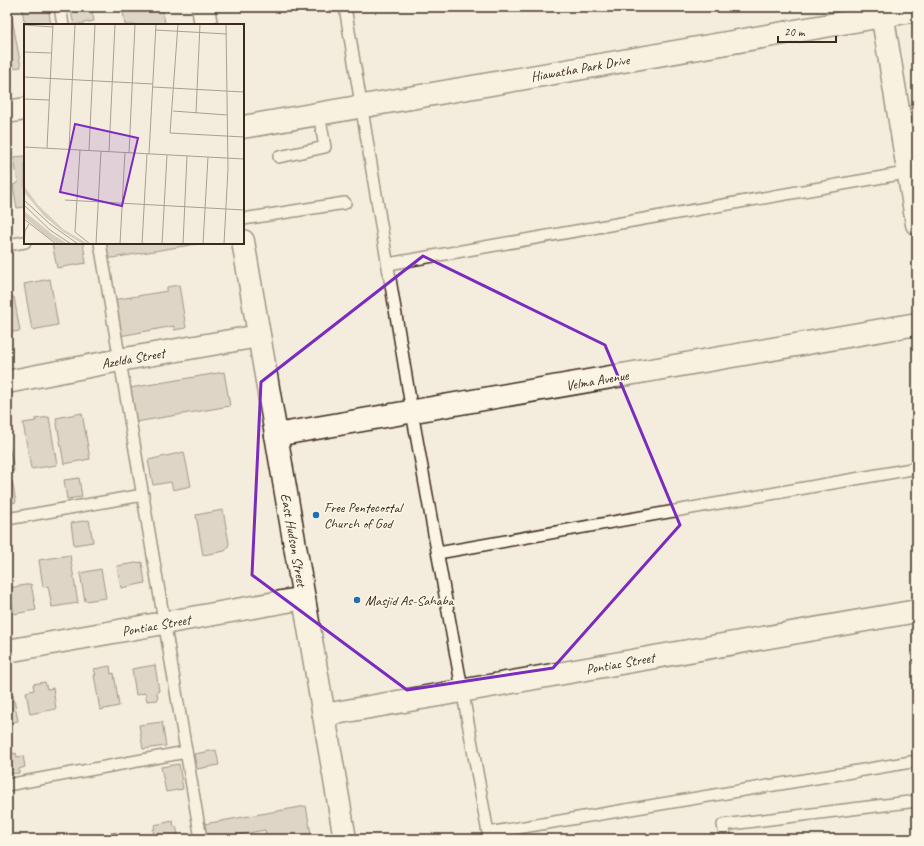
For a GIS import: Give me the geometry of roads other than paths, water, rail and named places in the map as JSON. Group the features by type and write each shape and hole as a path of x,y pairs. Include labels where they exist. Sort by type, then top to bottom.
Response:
{"street":[{"path":"203,7 206,24"},
{"name":"Hiawatha Park Drive","path":"244,127 881,11 917,10"},
{"path":"881,11 913,172 917,224"},
{"path":"7,112 24,109"},
{"name":"East Hudson Street","path":"244,244 345,839"},
{"name":"Velma Avenue","path":"276,435 917,324"},
{"name":"Azelda Street","path":"7,382 120,360 259,336"},
{"name":"Pontiac Street","path":"7,651 304,598"},
{"name":"Pontiac Street","path":"324,715 917,611"}],"lane":[{"path":"60,7 63,24"},
{"path":"345,7 412,412 488,833 917,761"},
{"path":"279,157 325,147 319,114"},
{"path":"388,264 913,172"},
{"path":"244,218 345,203"},
{"path":"7,245 24,242"},
{"path":"100,244 201,839"},
{"path":"438,554 917,468"},
{"path":"7,519 143,495"},
{"path":"7,785 186,752"},
{"path":"726,839 723,825 917,801"}],"place":[{"name":"Free Pentecostal Church of God","path":"316,515"},
{"name":"Masjid As-Sahaba","path":"357,600"}]}
